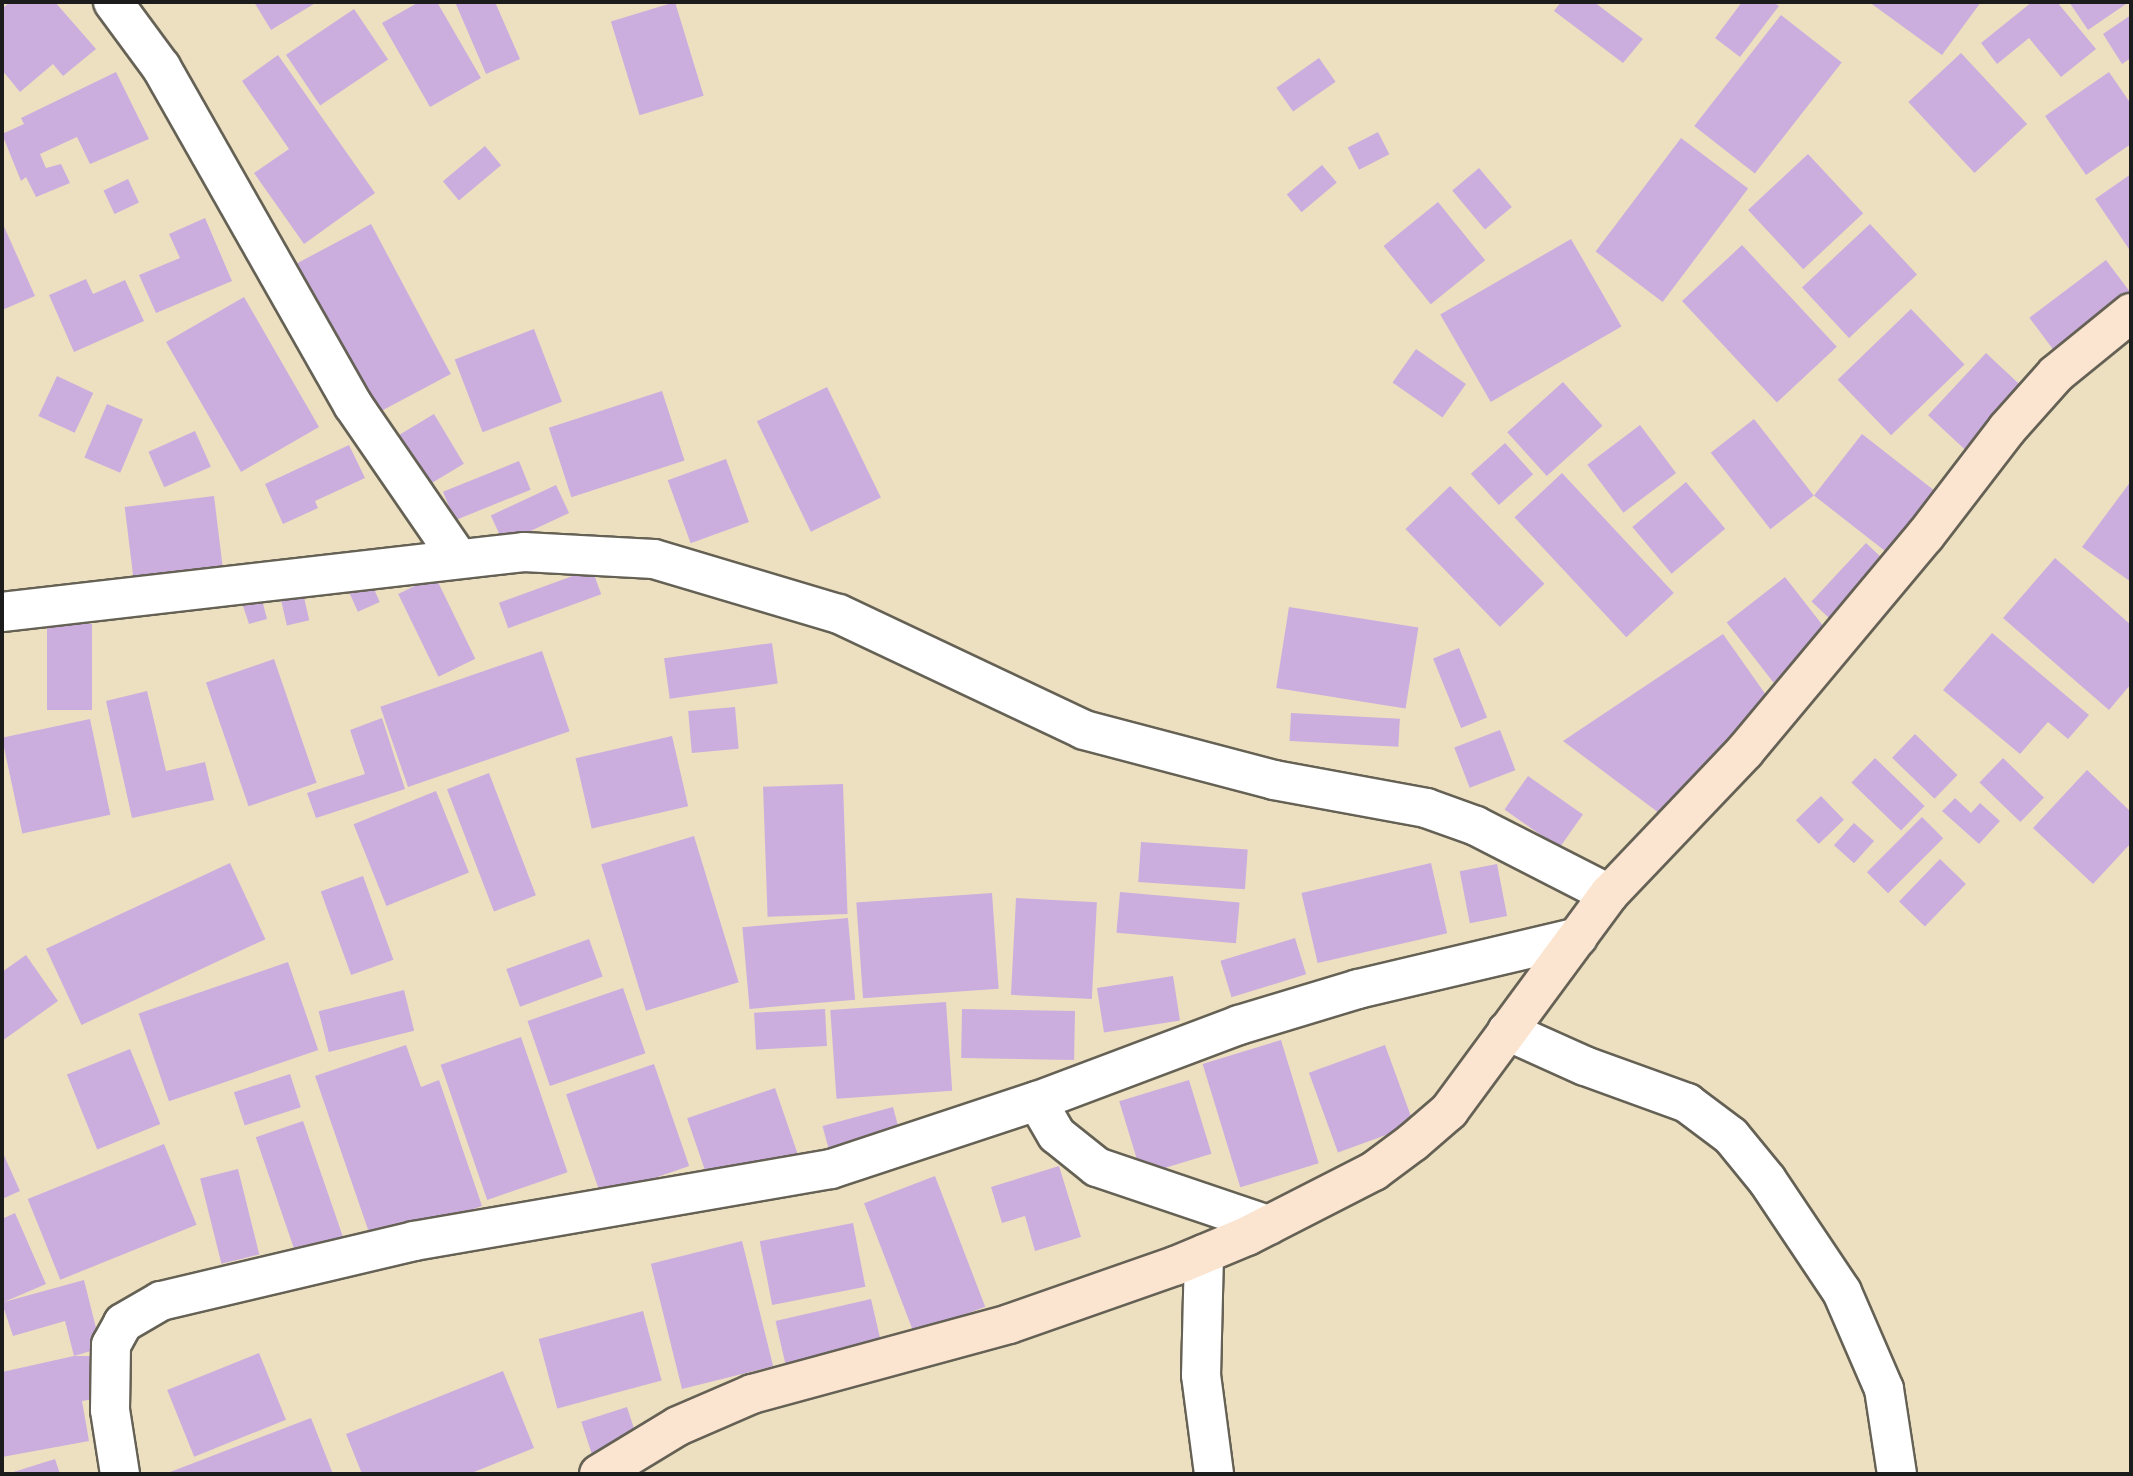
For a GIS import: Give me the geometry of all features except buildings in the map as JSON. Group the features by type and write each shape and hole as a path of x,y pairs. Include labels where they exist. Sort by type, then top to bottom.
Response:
{"main road":[{"path":"598,1474 678,1426 752,1394 1009,1324 1090,1298 1204,1254 1374,1171 1413,1142 1449,1111 1609,894 1745,751 2023,410 2056,374 2131,313"}],"street":[{"path":"113,2 161,67 353,405 458,558"},
{"path":"2,612 524,551 654,559 716,574 839,614 1084,730 1274,780 1426,808 1498,837 1609,894"},
{"path":"120,1474 110,1410 111,1345 123,1323 161,1301 414,1241 831,1170 1037,1101 1239,1024 1358,989 1578,937"},
{"path":"1507,1031 1585,1066 1686,1103 1731,1136 1768,1180 1842,1292 1884,1389 1897,1474"},
{"path":"1037,1101 1057,1135 1097,1167 1268,1225"},
{"path":"1204,1254 1201,1375 1214,1474"}]}
